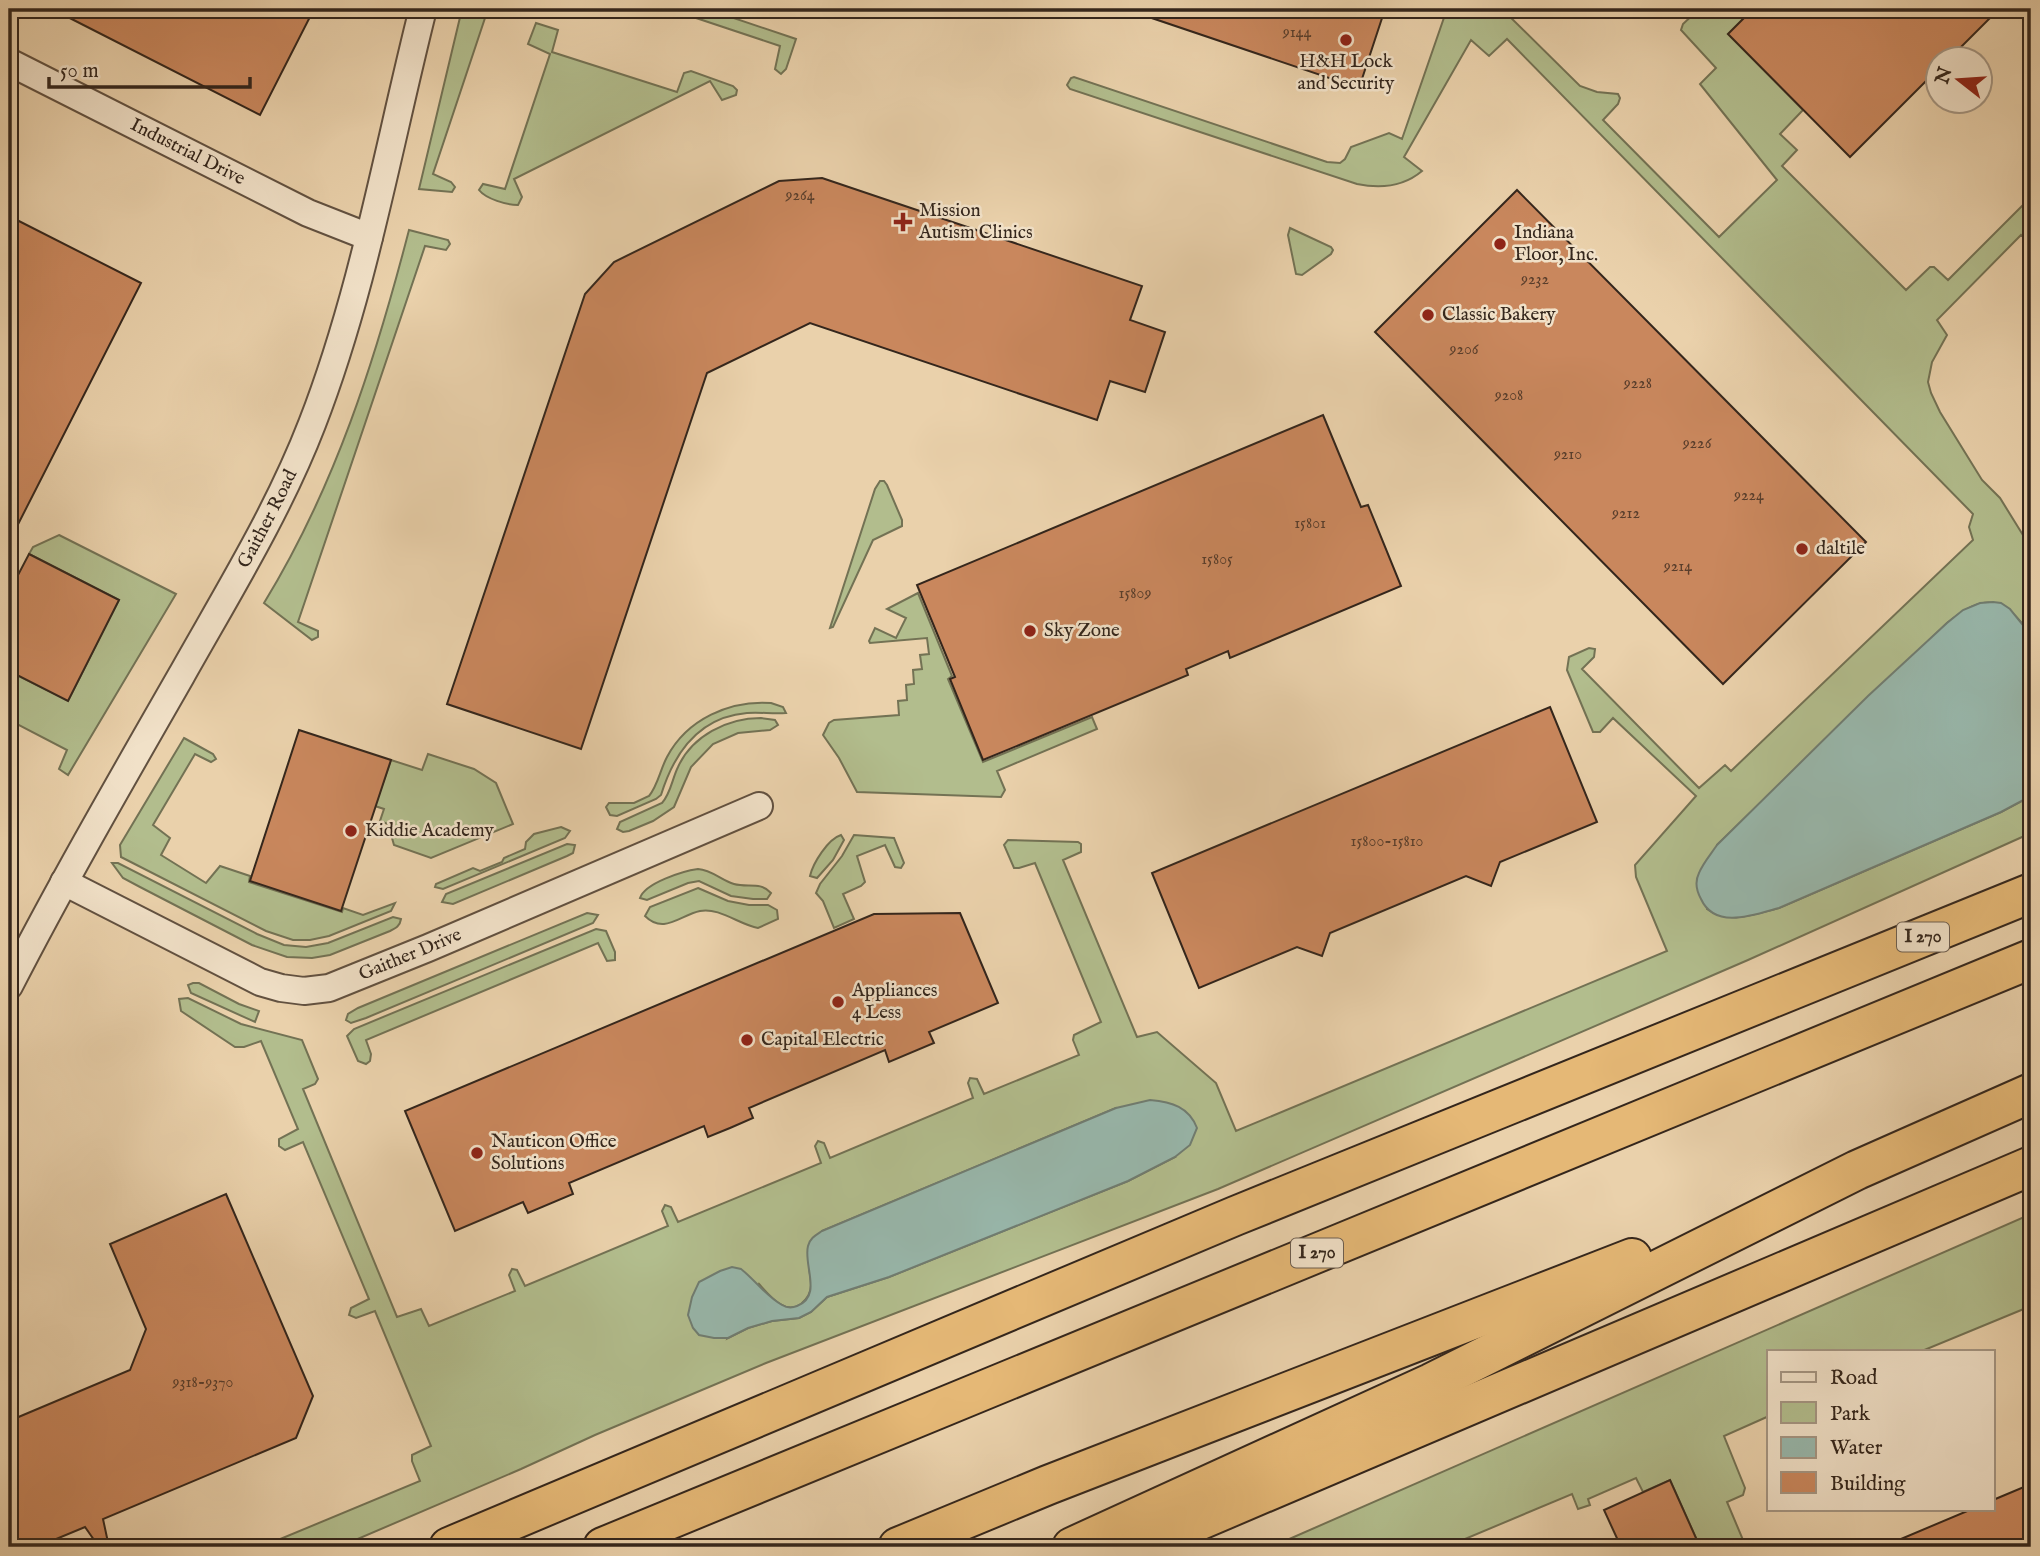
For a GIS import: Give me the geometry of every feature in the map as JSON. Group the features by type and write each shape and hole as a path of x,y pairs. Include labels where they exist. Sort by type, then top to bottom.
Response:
{"highway":[{"name":"I 270","path":"449,1547 1235,1216 2031,893"},
{"name":"I 270","path":"603,1547 2031,960"},
{"path":"1072,1547 1432,1383 1857,1171 2031,1093"},
{"path":"1136,1547 2031,1166"},
{"path":"898,1547 1048,1485 1857,1171"}],"street":[{"name":"Gaither Road","path":"9,986 64,882 222,604 282,492 312,425 336,357 369,237 423,9"},
{"name":"Industrial Drive","path":"9,62 308,213 369,237"},
{"name":"Gaither Drive","path":"64,882 260,982 281,988 316,990 329,988 382,967 759,806"}],"green space":[{"path":"462,9 488,9 433,174 451,182 455,187 452,192 419,189"},
{"path":"669,9 707,9 796,39 786,69 781,74 775,69 780,46"},
{"path":"1447,9 1502,9 1580,86 1597,92 1618,94 1618,104 1603,120 1719,237 1777,180 1700,84 1716,68 1681,30 1683,24 1699,9 1753,9 1728,34 1803,110 1780,134 1797,150 1782,166 1906,290 1930,267 1934,267 1948,280 2031,197 2031,244 2021,235 1937,320 1947,335 1932,362 1928,382 1940,412 1982,480 2000,498 2031,548 2031,635 2011,612 1993,603 1972,606 1947,623 1717,845 1707,909 1715,914 1733,917 1779,908 2001,812 2031,796 2031,833 1748,960 1218,1189 766,1363 339,1547 261,1547 420,1481 412,1455 431,1446 375,1311 356,1318 349,1315 351,1308 369,1299 303,1142 285,1150 279,1146 279,1139 298,1129 261,1041 235,1047 181,1011 179,999 188,998 241,1024 302,1040 318,1079 315,1084 303,1089 397,1317 421,1309 429,1326 515,1291 509,1275 512,1269 517,1270 525,1286 668,1226 662,1211 665,1205 671,1207 678,1222 821,1163 815,1146 818,1141 824,1143 830,1158 973,1098 968,1083 970,1078 977,1079 984,1094 1079,1055 1073,1040 1074,1035 1101,1022 1035,863 1014,868 1004,845 1008,840 1081,844 1081,852 1063,860 1137,1037 1157,1032 1216,1083 1236,1131 1667,951 1636,877 1635,865 1696,796 1613,718 1600,732 1593,732 1567,670 1569,657 1589,648 1595,649 1594,657 1582,669 1699,788 1725,765 1731,771 1973,540 1969,527 1973,514 1507,39 1489,56 1471,40 1404,157 1422,171 1407,180 1383,186 1357,184 1070,89 1067,85 1074,77 1327,162 1340,163 1351,147 1389,133 1402,139","holes":["1116,1108 1175,1157 1128,1181 889,1277 827,1297 811,1312 799,1318 772,1321 748,1328 728,1338 759,1284 783,1306 795,1307 805,1300 811,1288 809,1260 822,1231"]},
{"path":"536,23 558,30 552,52 677,92 684,73 691,71 733,86 737,90 736,95 722,100 710,81 514,179 522,197 518,205 497,201 479,190 483,184 505,189 550,54 528,44"},
{"path":"1290,228 1331,247 1331,254 1302,275 1296,274 1288,235"},
{"path":"409,230 448,240 450,244 446,250 425,246 298,622 318,631 318,637 312,640 264,603 312,514 332,469 367,375"},
{"path":"880,481 887,485 902,526 873,540 833,627 830,628 875,489"},
{"path":"59,535 176,594 68,775 59,769 67,750 9,720 9,671 68,701 119,600 29,554 33,547"},
{"path":"918,593 952,676 948,679 983,762 1092,717 1097,729 997,771 1005,790 1001,797 857,792 823,735 829,723 834,720 899,715 898,701 907,700 906,685 914,684 913,670 922,669 920,655 929,654 927,638 869,641 875,628 896,638 906,618 887,609"},
{"path":"771,703 783,707 786,713 747,713 715,722 702,730 681,752 661,795 617,816 610,815 606,807 609,803 634,803 649,796 667,757 686,732 698,722 740,705"},
{"path":"761,718 775,720 778,725 770,730 738,733 713,744 691,767 674,807 653,821 629,831 617,829 620,822 662,803 684,756 701,738 723,725"},
{"path":"184,738 213,754 216,759 211,762 195,754 153,825 170,838 161,855 206,883 220,866 250,876 249,882 342,912 343,908 363,915 395,903 391,911 329,936 293,940 266,931 121,857 120,845"},
{"path":"428,754 474,769 496,783 513,824 431,858 394,845 388,824 380,821 384,809 375,806 391,760 422,770"},
{"path":"561,827 570,831 565,838 443,889 435,887 436,884 473,868 480,871 502,862 504,858 525,849 526,842 534,834"},
{"path":"841,835 844,840 833,860 817,878 810,876 822,852 831,841"},
{"path":"854,835 894,838 904,863 901,868 895,867 885,845 857,856 865,882 843,894 854,919 834,928 823,901 816,893"},
{"path":"567,844 575,845 573,853 567,856 453,904 442,902 446,894"},
{"path":"112,863 118,863 284,945 306,947 328,943 393,917 401,919 399,925 392,930 330,955 312,958 287,957 252,945 123,878"},
{"path":"698,869 734,884 758,886 771,893 767,899 731,896 699,881 647,900 640,898 649,887 657,883"},
{"path":"698,888 728,901 768,905 777,910 778,919 758,928 707,910 665,924 659,924 645,916 650,907"},
{"path":"587,913 598,915 593,923 366,1018 351,1023 346,1020 348,1014 358,1008"},
{"path":"596,929 606,931 615,952 615,960 607,961 598,943 366,1040 371,1054 370,1061 366,1064 358,1061 347,1036 354,1029"},
{"path":"199,983 239,1004 259,1011 255,1022 191,993 188,985"},
{"path":"2031,1214 2031,1306 1924,1350 1767,1350 1767,1417 1724,1436 1745,1488 1743,1495 1727,1502 1746,1547 1700,1547 1670,1480 1643,1492 1636,1478 1588,1499 1590,1505 1578,1509 1572,1494 1446,1547 1271,1547"}],"water":[{"path":"1980,603 2001,603 2010,609 2031,635 2031,796 2001,812 1779,908 1736,918 1725,917 1707,909 1698,892 1697,879 1717,845 1868,696 1947,623 1963,610"},
{"path":"1150,1100 1179,1107 1189,1115 1197,1128 1190,1145 1175,1157 1128,1181 889,1277 827,1297 811,1312 799,1318 772,1321 748,1328 728,1338 699,1335 693,1328 688,1315 699,1282 720,1271 732,1267 741,1269 776,1301 788,1307 797,1306 805,1301 811,1288 808,1246 822,1231 1116,1108"}],"building":[{"path":"52,9 314,9 260,115"},
{"path":"1135,9 1385,9 1359,88 1134,12"},
{"path":"1753,9 1999,9 1962,46 1924,46 1924,83 1850,157 1728,34"},
{"path":"822,178 1142,286 1130,320 1165,332 1145,392 1110,381 1097,420 810,323 707,373 581,749 447,704 585,294 614,262 779,181"},
{"path":"1517,190 1866,542 1723,684 1375,332"},
{"path":"9,216 141,283 9,542"},
{"path":"1323,415 1361,507 1368,505 1401,586 1230,658 1228,651 1186,669 1188,675 983,760 950,679 955,677 917,585"},
{"path":"29,554 119,600 68,701 9,671 9,573 17,577"},
{"path":"1550,707 1597,822 1500,862 1491,886 1466,876 1330,933 1322,956 1297,947 1199,988 1152,873"},
{"path":"299,730 391,760 341,911 250,881"},
{"path":"960,913 998,1003 929,1032 934,1043 889,1062 885,1050 749,1108 753,1118 730,1128 708,1137 704,1126 569,1183 573,1194 528,1213 523,1202 455,1231 405,1111 874,914"},
{"path":"226,1194 313,1396 296,1438 103,1519 109,1547 99,1547 85,1527 37,1547 9,1547 9,1421 130,1370 146,1329 110,1244"},
{"path":"1670,1480 1700,1547 1621,1547 1604,1510"},
{"path":"2031,1484 2031,1547 1882,1547 1970,1510 1994,1510 1994,1500"}],"place":[{"name":"H&H Lock and Security","path":"1346,40"},
{"name":"Mission Autism Clinics","path":"903,222"},
{"name":"Indiana Floor, Inc.","path":"1500,244"},
{"name":"Classic Bakery","path":"1428,315"},
{"name":"daltile","path":"1802,549"},
{"name":"Sky Zone","path":"1030,631"},
{"name":"Kiddie Academy","path":"351,831"},
{"name":"Appliances 4 Less","path":"838,1002"},
{"name":"Capital Electric","path":"747,1040"},
{"name":"Nauticon Office Solutions","path":"477,1153"}]}
